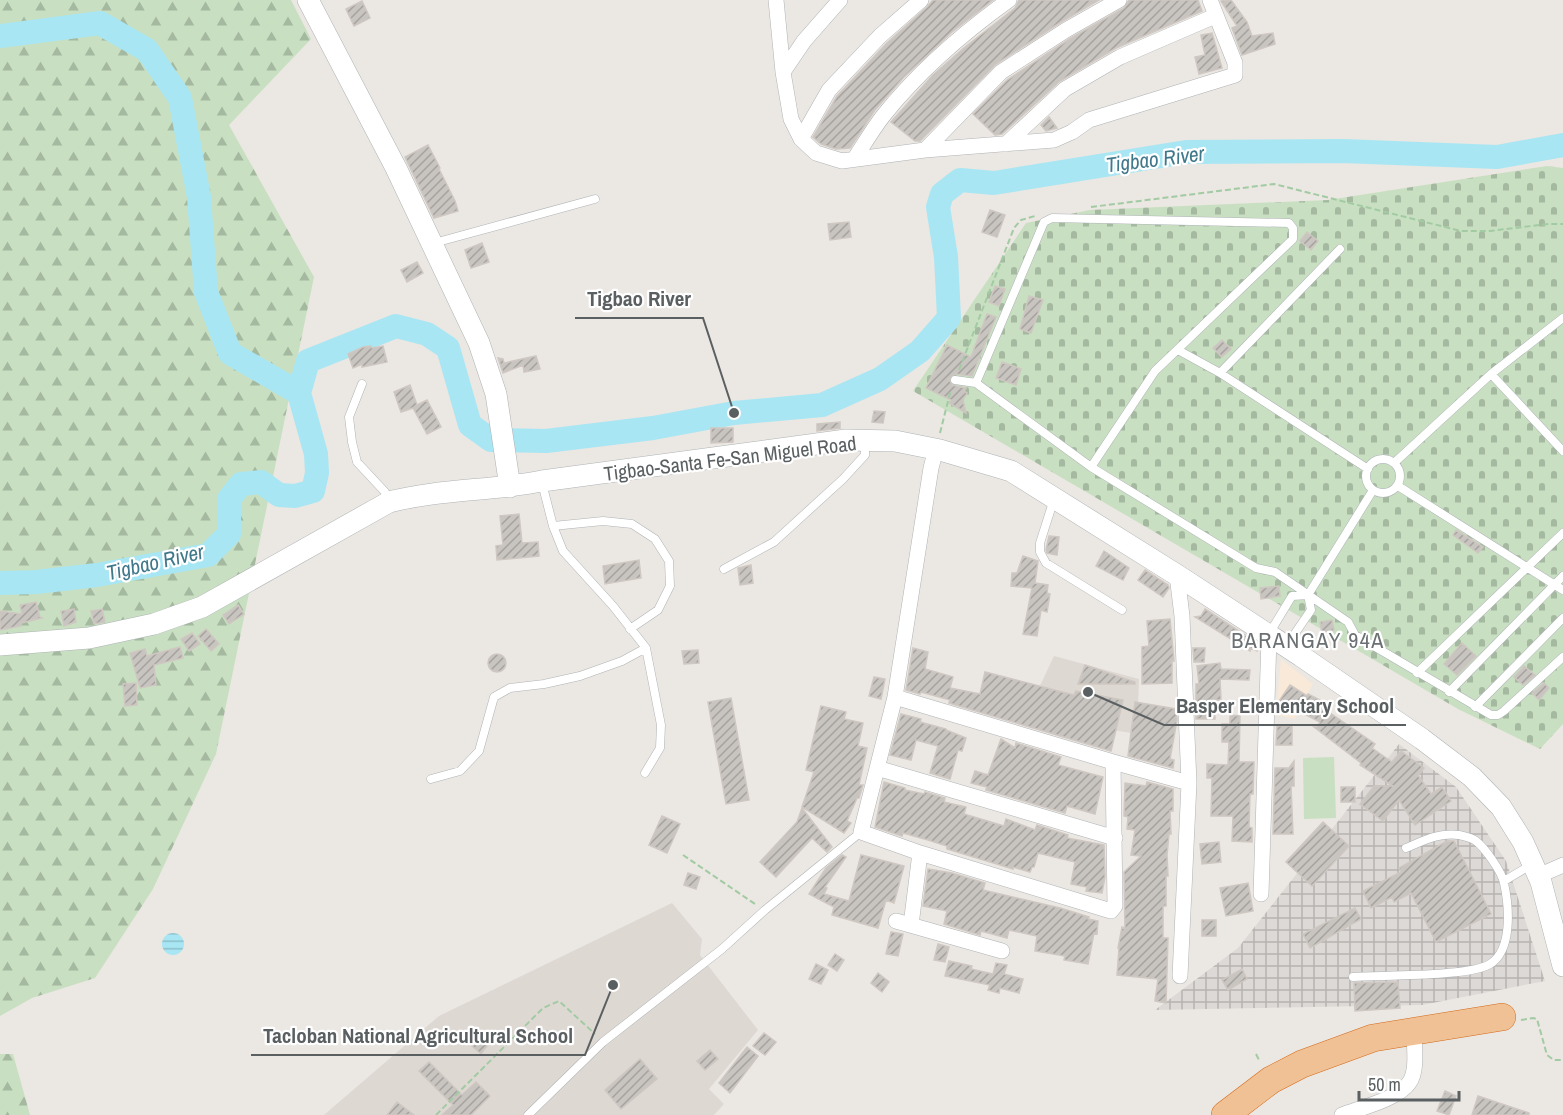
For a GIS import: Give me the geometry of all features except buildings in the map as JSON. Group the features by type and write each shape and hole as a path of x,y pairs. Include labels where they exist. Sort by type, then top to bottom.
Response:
{"highway":[{"path":"1224,1115 1271,1080 1302,1064 1373,1038 1502,1017"}],"main road":[{"path":"308,0 396,168 479,343 496,394 508,479"},
{"name":"Tigbao-Santa Fe-San Miguel Road","path":"0,645 89,638 154,624 202,607 389,502 417,495 508,479 542,481 846,440 895,441 936,449 1011,471 1055,497 1275,640 1422,739 1472,777 1501,807 1523,842 1535,870 1563,966"}],"street":[{"path":"776,0 790,119 801,139 816,153 842,161 925,150 1054,140 1072,132 1089,120 1235,75 1235,63 1210,0"},
{"path":"783,72 804,41 840,0"},
{"path":"801,139 829,90 880,36 921,0"},
{"path":"855,158 883,116 931,65 969,29 1009,0"},
{"path":"925,150 1001,72 1066,30 1119,0"},
{"path":"1006,144 1065,88 1120,57 1215,16"},
{"path":"936,449 895,697 861,832 920,853 1111,910 1115,906 1113,762"},
{"path":"1177,575 1182,616 1189,783 1180,976"},
{"path":"1261,894 1275,640"},
{"path":"895,697 1189,783"},
{"path":"877,768 1115,838"},
{"path":"911,926 920,853"},
{"path":"1535,870 1563,865"},
{"path":"896,921 1002,951"},
{"path":"1342,1115 1397,1094 1410,1083 1414,1070 1414,1032"}],"lane":[{"path":"433,243 595,199"},
{"path":"976,383 1044,222 1052,218 1289,223 1293,228 1293,239 1155,371 1090,467"},
{"path":"1220,374 1340,249"},
{"path":"1394,462 1491,374 1563,318"},
{"path":"1179,350 1368,469"},
{"path":"1491,374 1563,451"},
{"path":"955,380 976,383 1090,467 1256,568 1275,572 1348,622 1355,635 1491,715 1498,715 1563,657"},
{"path":"362,384 350,417 352,442 357,462 385,492 389,502"},
{"path":"724,568 760,550 783,534 843,479 864,455 866,441"},
{"path":"1377,460 1394,462 1400,471 1398,486 1384,493 1373,490 1367,480 1368,469 1377,460"},
{"path":"542,481 553,526 563,551 646,648 661,725 660,748 645,774"},
{"path":"1398,486 1563,590"},
{"path":"1275,640 1311,610 1308,595 1373,490"},
{"path":"1055,497 1040,543 1040,552 1046,563 1122,610"},
{"path":"553,526 603,521 632,524 655,539 669,561 670,585 658,610 630,629"},
{"path":"1417,673 1563,533"},
{"path":"1449,692 1563,576"},
{"path":"1275,640 1292,596 1308,595"},
{"path":"1475,707 1563,618"},
{"path":"431,780 460,771 479,751 494,697 510,688 544,684 580,676 622,661 646,648"},
{"path":"528,1115 603,1042 722,950 765,910 861,832"},
{"path":"1353,977 1468,971 1490,964 1502,953 1508,931 1504,881 1488,854 1475,840 1458,835 1440,835 1406,848"},
{"path":"1504,881 1535,870"}],"path":[{"path":"1081,209 1274,184 1461,231 1490,231 1563,224"},
{"path":"936,449 948,398 1014,228 1021,220 1034,216"},
{"path":"683,855 765,910"},
{"path":"436,1115 543,1008 559,1001 603,1042"},
{"path":"1502,1017 1509,1022 1538,1019 1547,1055 1554,1060 1563,1060"}],"shaded area":[{"path":"1054,656 1139,679 1137,734 1113,730 1031,705"},
{"path":"1281,659 1313,684 1295,719 1276,715"},
{"path":"1399,744 1456,787 1506,861 1545,981 1422,1005 1155,1010 1238,948"},
{"path":"672,903 702,939 700,955 758,1030 709,1089 724,1104 714,1115 324,1115 439,1016"}],"green space":[{"path":"0,0 291,0 311,39 229,125 314,277 216,754 153,889 95,978 32,998 0,1016"},
{"path":"1547,166 1563,168 1563,724 1540,749 1458,709 913,391 1026,223 1090,210 1328,200"},
{"path":"1334,757 1336,818 1304,819 1303,758"},
{"path":"0,1054 13,1054 30,1115 0,1115"}],"water":[{"path":"173,933 183,940 184,944 177,954 173,955 163,948 162,944 169,934"}],"waterway":[{"path":"0,36 100,23 147,50 180,98 199,197 206,292 230,353 299,393"},
{"name":"Tigbao River","path":"0,583 36,582 97,575 208,555 229,534 229,499 241,484 261,482 279,495 295,496 313,491 317,473 316,454 299,393 308,361 396,326 427,334 448,348 470,425 491,440 546,441 653,428 734,413 822,405 880,379 920,351 949,318 946,257 938,207 942,194 960,180 994,183 1186,152 1343,151 1497,157 1563,145"}],"place":[{"name":"Tigbao River","path":"734,413"},
{"name":"Basper Elementary School","path":"1088,692"},
{"name":"Tacloban National Agricultural School","path":"613,985"}],"district":[{"name":"BARANGAY 94A","path":"1308,640"}]}
